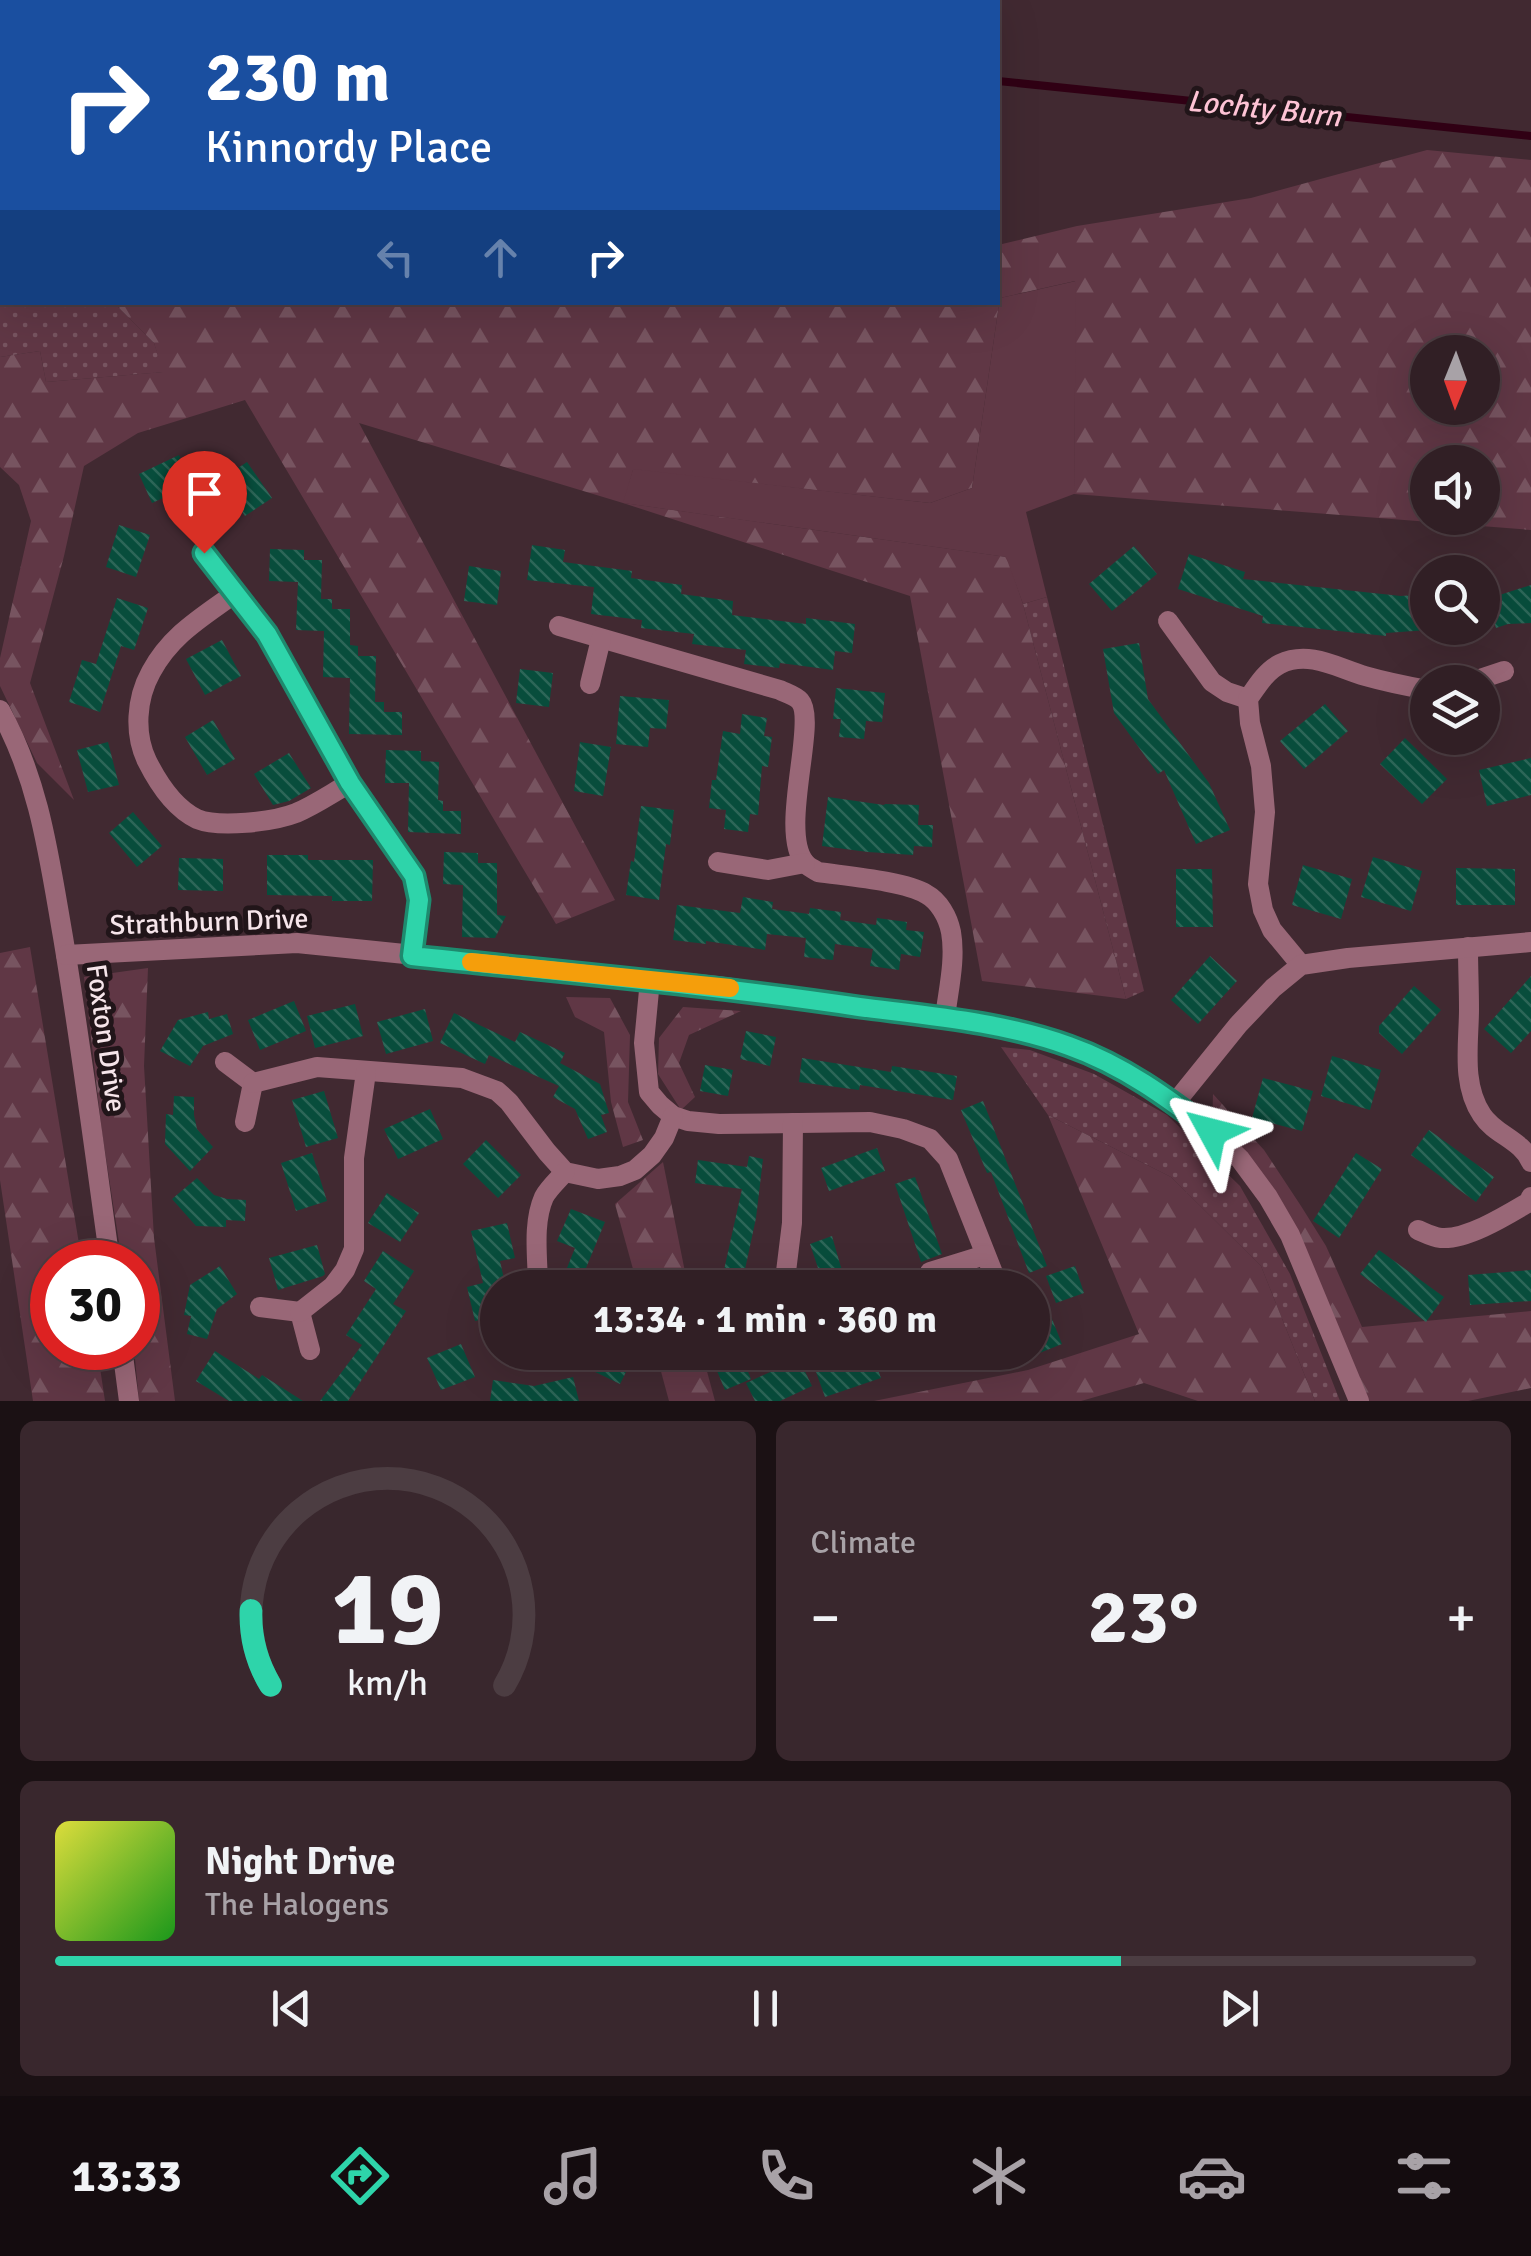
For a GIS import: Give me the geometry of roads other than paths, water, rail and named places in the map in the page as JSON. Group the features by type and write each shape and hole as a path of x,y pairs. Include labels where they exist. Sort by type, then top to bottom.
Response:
{"street":[{"path":"204,553 267,634 350,783 414,876 419,900 412,956"},
{"path":"234,594 176,636 148,676 140,703 138,733 154,776 180,808 199,820 246,823 292,814 350,783"},
{"path":"1168,621 1212,682 1248,699"},
{"path":"559,626 780,690 800,701 806,723 798,779 798,850 805,863 818,872 912,888 929,896 944,912 952,958 945,1018"},
{"path":"590,684 601,639"},
{"path":"1300,965 1272,930 1263,910 1258,884 1265,812 1262,766 1248,699 1271,670 1284,662 1302,660 1320,660 1361,675 1410,686"},
{"path":"1500,672 1504,671"},
{"name":"Foxton Drive","path":"0,710 36,794 43,824 107,1240"},
{"path":"718,862 768,870 805,863"},
{"path":"1175,1103 1238,1025 1300,965 1531,942"},
{"name":"Strathburn Drive","path":"66,955 297,943 717,986 945,1018 1074,1047 1144,1082 1212,1132 1240,1159 1290,1235 1358,1401"},
{"path":"1468,946 1470,1086 1479,1111 1493,1129 1526,1150 1531,1162"},
{"path":"650,980 644,1043 650,1092 660,1105 673,1116 688,1121 870,1122 930,1139 948,1159 960,1184 991,1270"},
{"path":"226,1062 254,1083"},
{"path":"254,1083 317,1067 462,1078 497,1091 518,1110 565,1172 598,1178 635,1170 658,1146 673,1116"},
{"path":"260,1308 300,1312 333,1286 345,1270 354,1249 354,1158 366,1072"},
{"path":"246,1122 254,1083"},
{"path":"786,1270 792,1223 793,1123"},
{"path":"538,1270 537,1231 544,1197 565,1172"},
{"path":"1418,1230 1443,1238 1458,1236 1504,1217 1530,1202 1531,1197"},
{"path":"936,1270 984,1255"},
{"path":"300,1312 310,1350"},
{"path":"125,1370 130,1401"}],"waterway":[{"name":"Lochty Burn","path":"1000,81 1531,136"}]}
